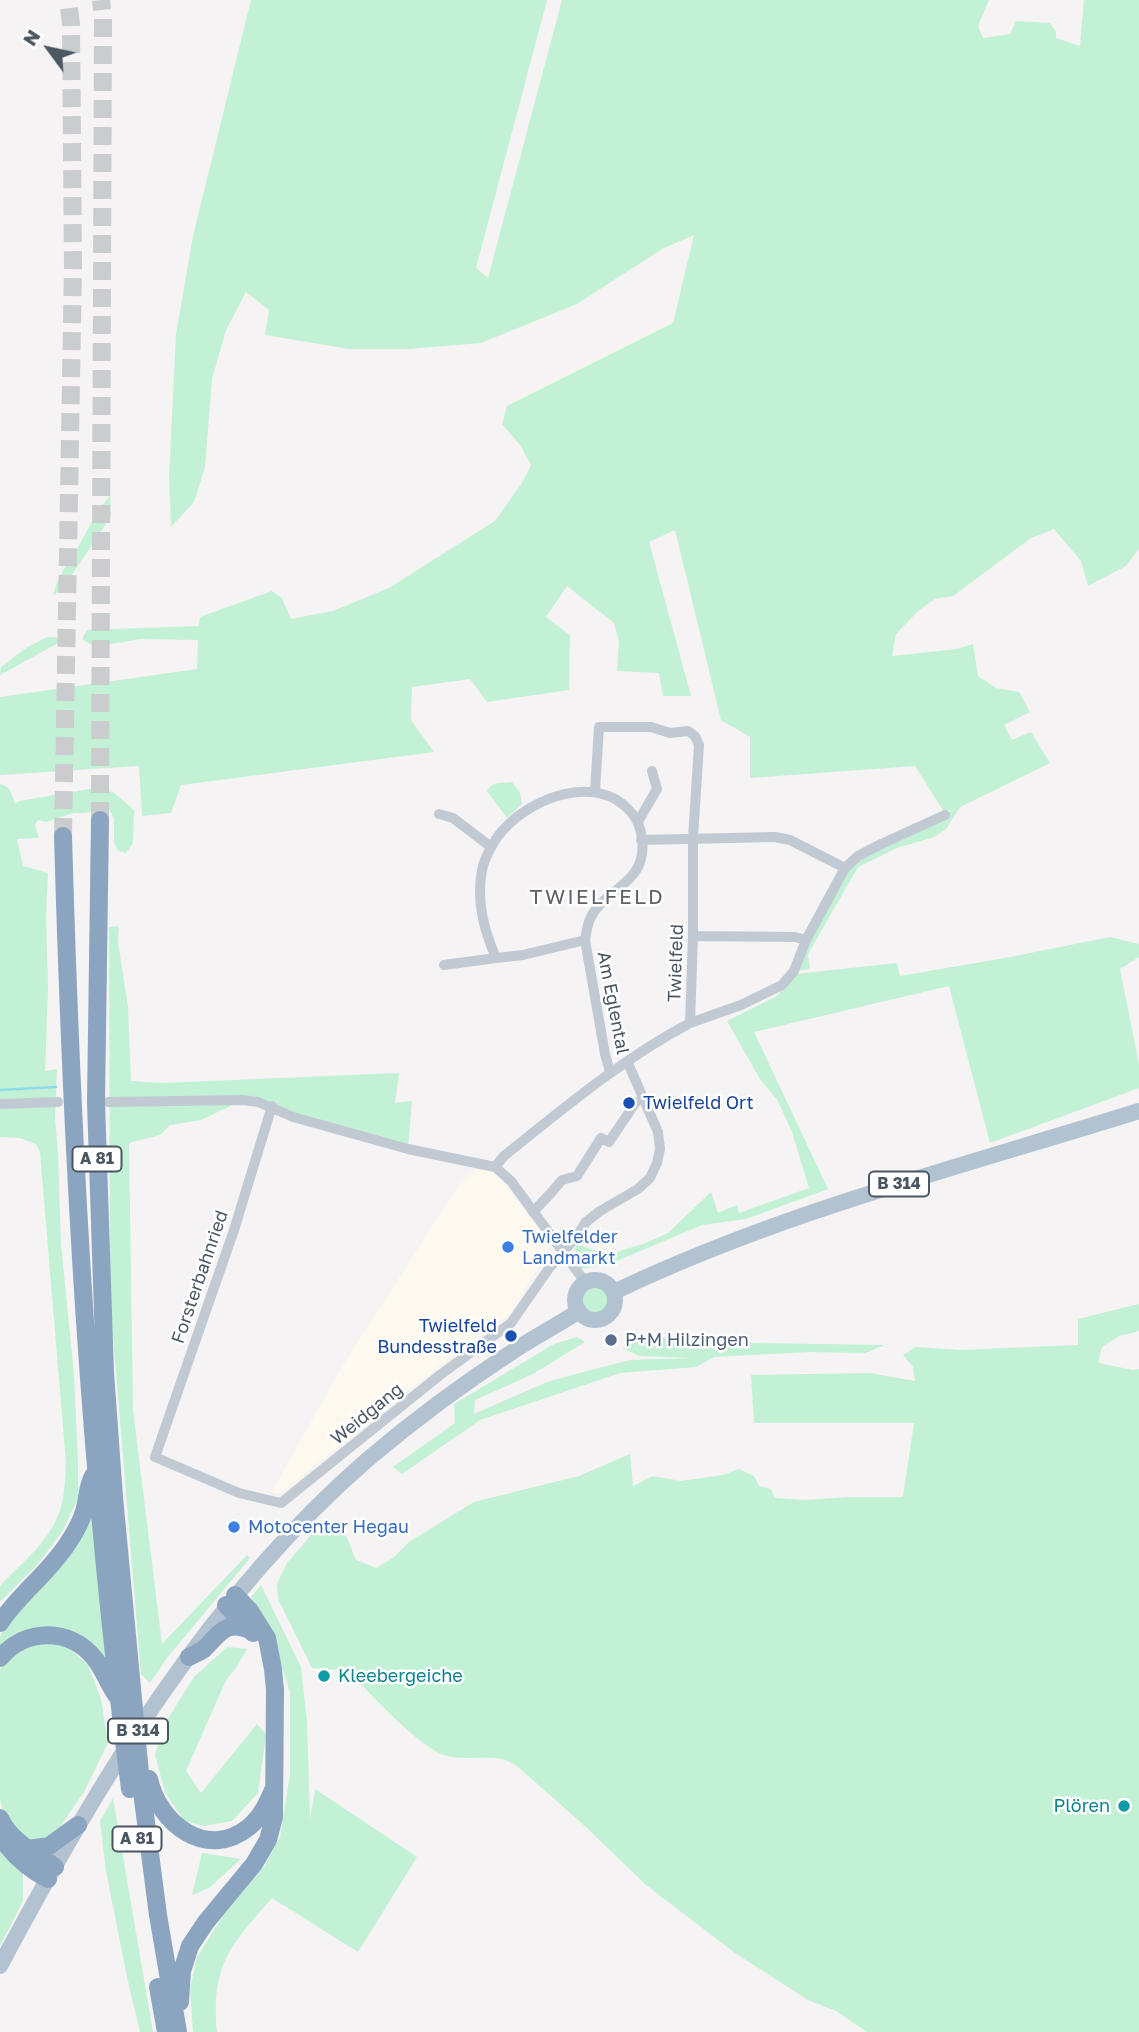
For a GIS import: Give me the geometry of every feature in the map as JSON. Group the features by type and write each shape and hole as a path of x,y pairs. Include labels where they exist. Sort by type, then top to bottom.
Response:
{"highway":[{"name":"A 81","path":"100,820 96,1102 99,1245 111,1461 138,1751 173,2028"},
{"name":"A 81","path":"63,836 75,1168 96,1470 119,1699 147,1914 173,2028"},
{"path":"0,1623 69,1542 83,1514 88,1485 96,1470"},
{"path":"231,1600 269,1652"},
{"path":"173,2028 186,1958 197,1933 262,1852 274,1816 275,1690 267,1638 250,1611 231,1600"},
{"path":"189,1657 202,1650 222,1630 238,1627 252,1632"},
{"path":"0,1658 8,1649 31,1637 44,1634 66,1638 78,1643 93,1657 119,1699"},
{"path":"138,1751 146,1760 151,1790 165,1816 195,1836 222,1839 248,1828 264,1811 274,1788"},
{"path":"0,1818 8,1832 29,1849 51,1873"},
{"path":"29,1849 49,1846 78,1825"},
{"path":"0,1836 25,1864 51,1873"}],"main road":[{"name":"B 314","path":"614,1292 701,1253 797,1218 1139,1111"},
{"path":"596,1279 602,1281 614,1292 613,1310 604,1318 587,1318 576,1306 576,1295 585,1282 596,1279"},
{"name":"B 314","path":"0,1966 78,1825 170,1682 231,1600 288,1536 367,1460 411,1424 493,1365 579,1311"}],"street":[{"name":"Twielfeld","path":"495,1167 504,1156 610,1072 690,1023 694,936 693,838 699,745 695,736 688,731 670,733 651,727 599,727 595,791"},
{"path":"496,958 485,933 480,904 482,869 491,847 505,828 522,813 547,799 595,791 625,805 639,820 657,789 652,771"},
{"path":"439,814 453,818 491,847"},
{"path":"690,1023 741,1005 782,985 794,971 806,940 845,868 858,856 945,815"},
{"name":"Am Eglental","path":"610,1072 585,940 590,918 607,897 638,870 642,853 639,820"},
{"path":"641,840 775,837 790,840 845,868"},
{"path":"694,936 795,937 806,940"},
{"name":"Am Eglental","path":"444,965 523,955 585,940"},
{"name":"Am Eglental","path":"562,1252 586,1222 638,1189 650,1178 657,1163 660,1149 658,1132 627,1061"},
{"path":"108,1102 243,1100 272,1106 293,1117 408,1149 495,1167 511,1181 585,1282"},
{"path":"0,1104 58,1102"},
{"path":"533,1212 562,1180 578,1176 601,1138 609,1143 636,1102"},
{"name":"Forsterbahnried","path":"155,1457 234,1230 272,1106"},
{"name":"Weidgang","path":"155,1457 239,1493 281,1503 440,1375 511,1323 562,1252"}],"shaded area":[{"path":"478,1168 494,1171 550,1245 510,1314 442,1364 281,1493 271,1493 340,1370 458,1186"}],"green space":[{"path":"251,0 547,0 476,268 488,278 562,0 989,0 978,26 983,38 1010,34 1016,21 1050,23 1056,32 1056,38 1080,46 1084,0 1139,0 1139,549 1126,566 1088,586 1081,561 1054,529 1031,538 953,596 935,599 919,610 896,634 892,656 957,649 973,644 978,676 996,688 1019,692 1030,712 1004,725 1012,740 1031,732 1050,763 960,807 946,829 934,837 897,848 858,867 808,954 810,969 794,971 845,868 955,809 944,812 915,766 750,778 750,737 721,720 675,530 649,542 691,696 663,696 659,673 617,671 619,641 614,623 567,586 546,617 570,635 569,690 487,702 470,679 412,687 411,720 434,752 181,785 171,813 142,816 139,766 0,775 0,697 197,669 198,640 140,639 95,647 82,639 87,630 199,626 200,617 272,591 282,598 291,619 333,611 389,588 495,521 522,483 531,465 520,445 502,424 507,406 673,323 694,235 662,249 577,304 481,343 408,349 349,349 265,335 269,310 246,292 226,330 212,379 205,467 194,502 171,527 169,477 176,334 193,236"},
{"path":"110,495 111,516 62,590 53,595 63,570"},
{"path":"47,637 56,637 60,642 0,675 1,667 26,648"},
{"path":"512,782 520,793 522,804 507,818 487,791 495,784"},
{"path":"0,784 9,789 15,804 19,801 90,789 113,792 134,810 133,843 126,853 118,851 114,842 114,819 108,807 73,813 46,822 38,820 35,825 39,838 17,839 23,866 48,873 45,1071 57,1069 55,1119 61,1245 74,1374 78,1498 62,1532 37,1565 0,1602 0,1586 41,1543 54,1524 62,1501 66,1463 40,1152 36,1144 20,1138 0,1137"},
{"path":"119,926 118,942 128,1007 131,1081 162,1083 399,1073 395,1103 412,1101 408,1149 243,1100 201,1120 170,1125 160,1135 129,1143 133,1410 162,1644 247,1555 250,1558 167,1658 150,1683 141,1674 110,1300 109,927"},
{"path":"1110,937 1139,944 1139,957 1120,969 1139,1064 1139,1088 990,1143 949,986 754,1032 828,1189 746,1219 702,1225 607,1265 581,1269 572,1257 577,1244 607,1255 668,1233 711,1192 718,1213 737,1205 739,1213 809,1188 792,1132 778,1101 760,1079 727,1021 777,996 796,974 897,963 900,976"},
{"path":"595,1286 606,1290 610,1301 606,1312 595,1316 584,1312 580,1301 584,1290"},
{"path":"1139,1304 1139,1331 1119,1336 1102,1347 1098,1363 1139,1369 1139,2032 867,2032 836,2011 808,2000 735,1953 646,1885 517,1766 502,1759 454,1757 435,1751 408,1730 344,1667 336,1670 312,1668 278,1599 277,1584 287,1563 312,1534 340,1521 356,1560 376,1568 393,1558 409,1542 474,1502 579,1476 630,1454 633,1486 653,1476 681,1481 723,1475 739,1469 754,1476 759,1486 771,1489 775,1498 805,1500 903,1497 914,1423 754,1423 751,1375 869,1373 915,1381 913,1367 903,1355 916,1347 960,1350 1078,1345 1078,1319"},
{"path":"577,1337 585,1342 531,1375 475,1400 474,1414 547,1382 630,1360 694,1358 639,1356 623,1348 633,1338 696,1337 753,1343 885,1345 865,1353 808,1352 714,1357 696,1367 620,1373 480,1420 402,1474 393,1467 455,1423 454,1404 554,1344"},
{"path":"92,1512 107,1662 71,1634 0,1652 0,1637 5,1625"},
{"path":"261,1585 301,1667 307,1722 310,1820 315,1789 417,1857 358,1952 272,1898 226,1958 217,1990 217,2032 193,2032 190,1989 197,1957 223,1916 264,1867 280,1837 290,1774 290,1692 267,1622 251,1597"},
{"path":"37,1640 66,1646 88,1665 101,1699 108,1743 84,1792 56,1835 29,1842 5,1817 0,1800 0,1670 8,1656"},
{"path":"227,1647 247,1649 226,1680 186,1771 201,1793 257,1724 266,1734 258,1793 232,1821 204,1826 184,1821 165,1792 155,1755 164,1725 194,1677"},
{"path":"113,1798 153,2032 140,2032 106,1871 100,1821"},
{"path":"0,1848 23,1871 23,1901 0,1946"},
{"path":"202,1853 241,1859 209,1888 192,1895"}],"waterway":[{"path":"0,1090 56,1087"}],"tunnel":[{"path":"63,836 73,268 71,24 68,0"},
{"path":"100,820 101,0"}],"place":[{"name":"Twielfeld Ort","path":"629,1103"},
{"name":"Twielfelder Landmarkt","path":"508,1247"},
{"name":"Twielfeld Bundesstraße","path":"511,1336"},
{"name":"P+M Hilzingen","path":"611,1340"},
{"name":"Motocenter Hegau","path":"234,1527"},
{"name":"Kleebergeiche","path":"324,1676"},
{"name":"Plören","path":"1124,1806"}],"district":[{"name":"TWIELFELD","path":"597,897"}]}
